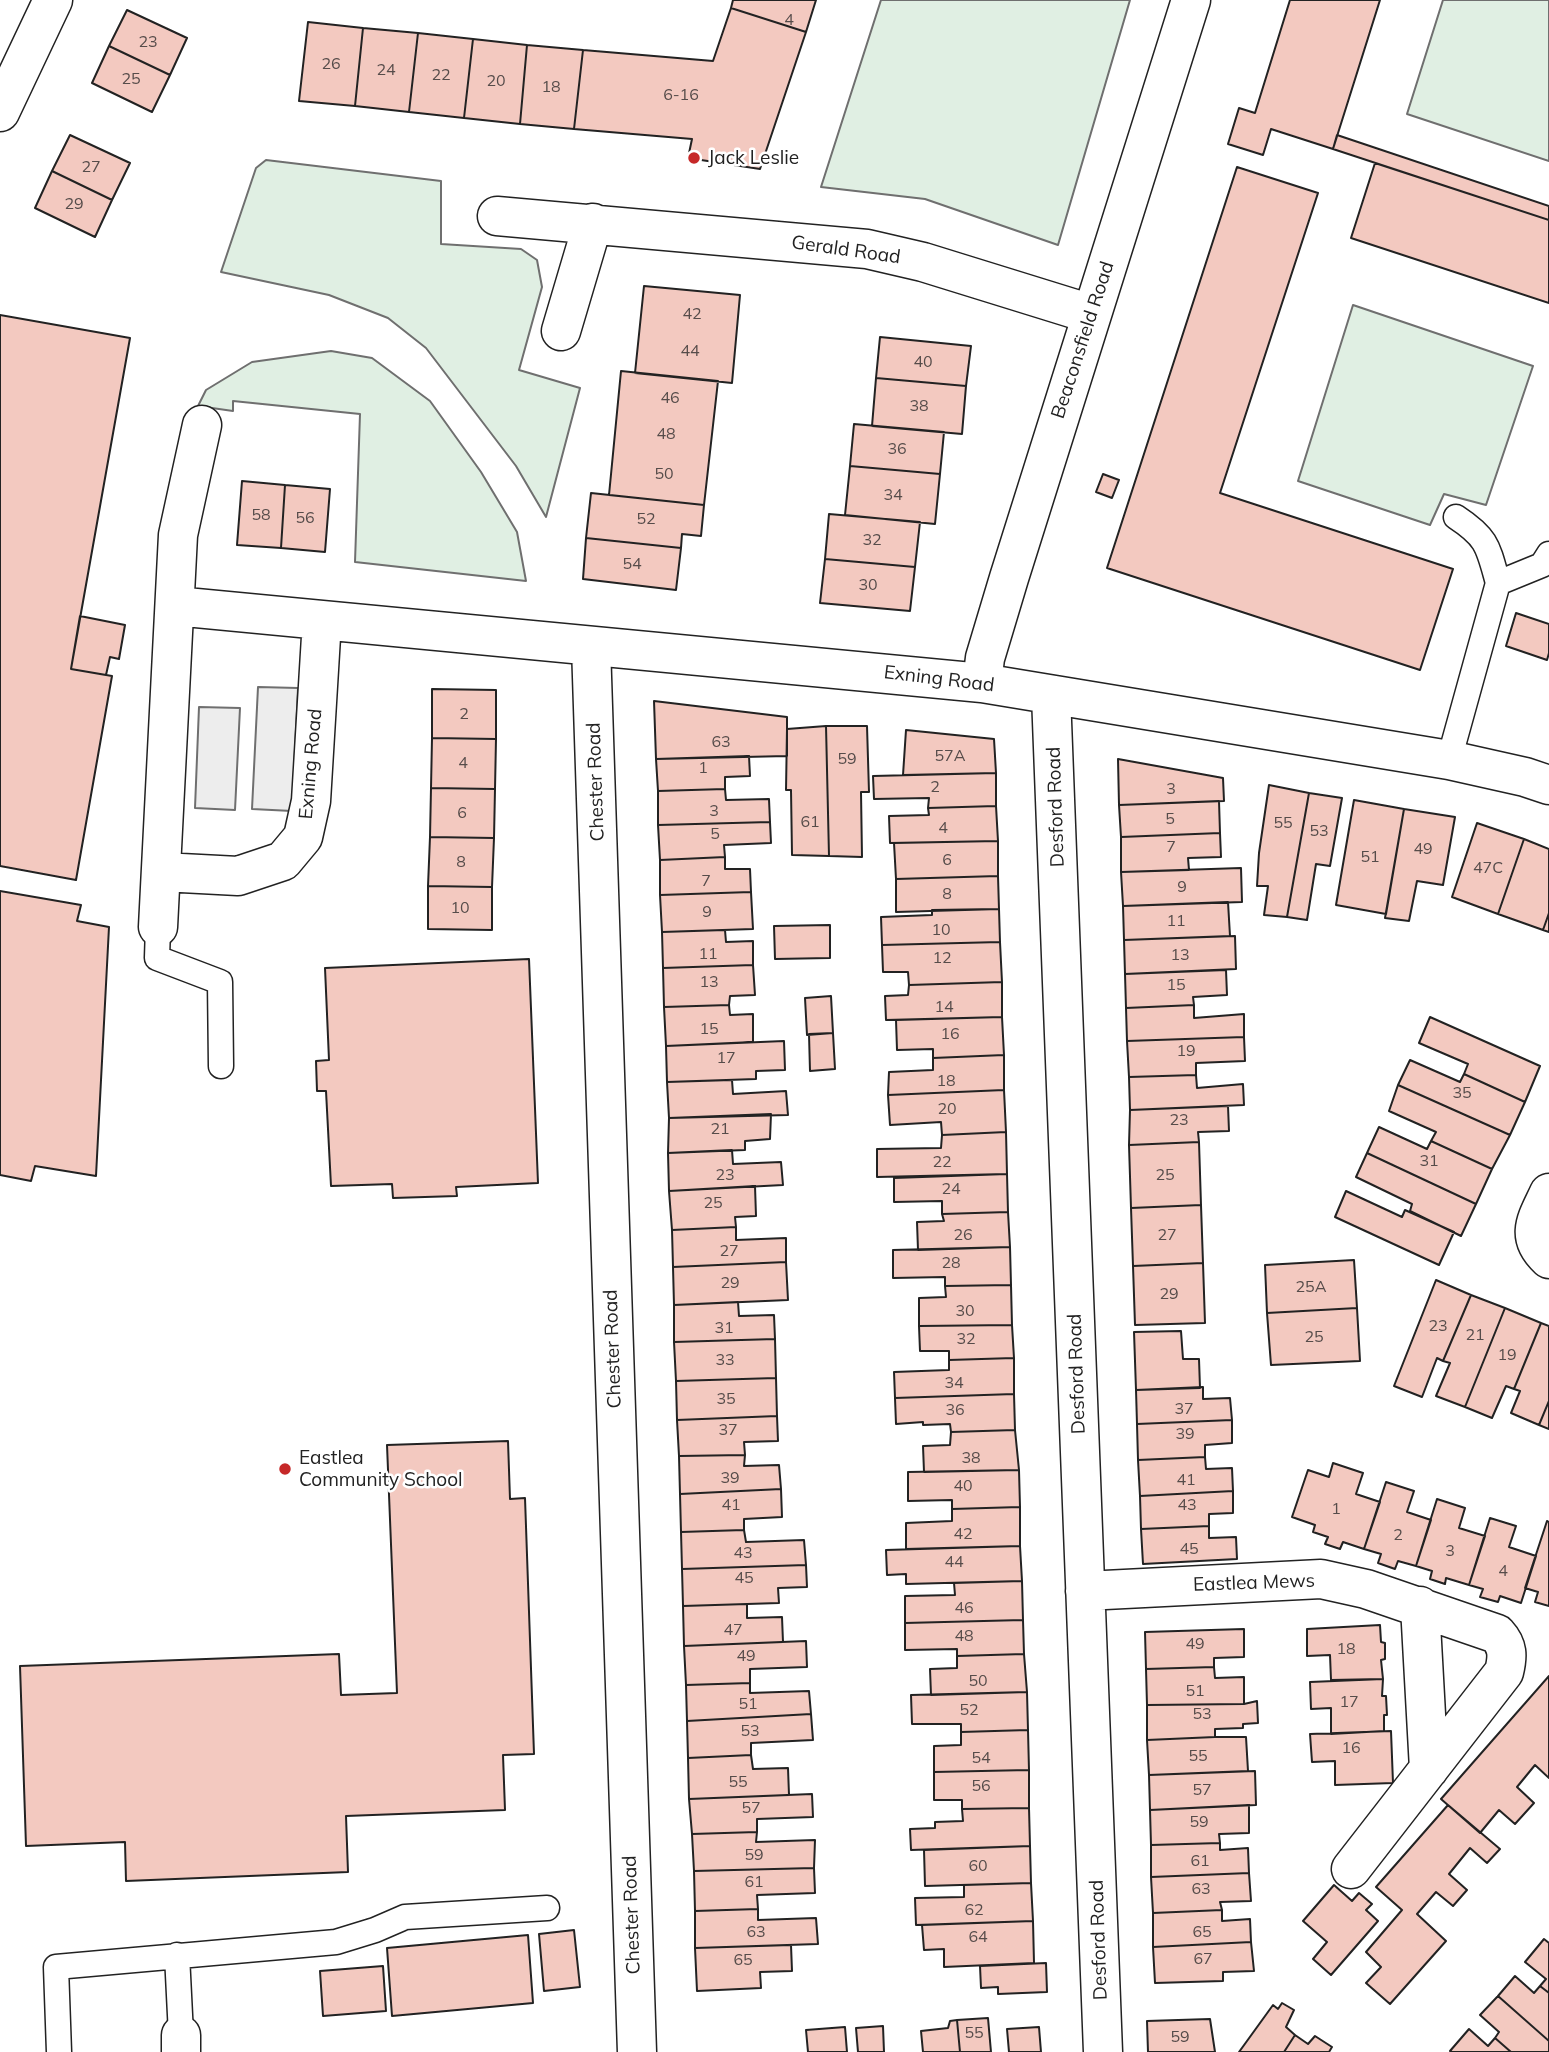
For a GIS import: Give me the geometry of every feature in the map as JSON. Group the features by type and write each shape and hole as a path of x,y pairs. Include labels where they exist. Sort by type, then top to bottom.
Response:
{"street":[{"path":"0,112 53,0"},
{"name":"Beaconsfield Road","path":"982,682 993,630 1191,0"},
{"name":"Gerald Road","path":"498,216 867,249 923,262 1091,314"},
{"path":"561,331 593,223"},
{"path":"159,927 178,535 202,425"},
{"name":"Exning Road","path":"175,606 982,682 1449,760 1549,785"},
{"name":"Exning Road","path":"162,872 238,876 283,861 303,837 311,802 322,620"},
{"name":"Chester Road","path":"591,646 637,2052"},
{"name":"Desford Road","path":"1051,695 1103,2052"},
{"path":"1549,1193 1533,1227 1538,1250 1549,1259"},
{"name":"Eastlea Mews","path":"1085,1591 1321,1579 1366,1589 1497,1634 1505,1643 1507,1658 1504,1672 1351,1869"},
{"path":"1420,1606 1429,1769"}],"lane":[{"path":"1449,760 1498,583 1490,555 1478,531 1456,517"},
{"path":"1498,583 1542,565 1549,554"},
{"path":"159,927 157,958 220,982 222,1066"},
{"path":"59,2052 56,1967 336,1942 375,1930 404,1917 547,1908"},
{"path":"177,1955 181,2044"}],"green space":[{"path":"881,0 1130,0 1058,245 925,199 821,187"},
{"path":"1443,0 1549,0 1549,161 1407,114"},
{"path":"266,160 441,181 441,244 521,249 537,260 542,287 519,370 580,388 546,517 516,466 426,348 388,318 329,295 221,272 256,168"},
{"path":"1353,305 1533,366 1486,505 1444,494 1430,525 1298,481"},
{"path":"331,351 372,358 430,401 481,472 517,532 526,581 355,562 360,414 233,401 233,411 198,406 206,390 252,362"}],"shaded area":[{"path":"258,687 298,688 292,811 252,809"},
{"path":"199,707 240,708 235,810 195,808"}],"building":[{"path":"733,0 816,0 806,32 731,8"},
{"path":"1290,0 1380,0 1333,149 1271,129 1263,155 1228,144 1239,108 1255,113"},
{"path":"731,8 806,32 760,169 688,158 692,139 574,129 583,50 713,61"},
{"path":"127,10 187,38 170,75 109,46"},
{"path":"308,22 363,28 355,106 299,101"},
{"path":"363,28 418,33 409,112 355,106"},
{"path":"418,33 473,39 464,118 409,112"},
{"path":"473,39 527,45 520,124 464,118"},
{"path":"527,45 583,50 574,129 520,124"},
{"path":"109,46 170,75 152,112 92,83"},
{"path":"70,135 130,163 112,200 52,171"},
{"path":"1337,135 1549,206 1549,220 1333,149"},
{"path":"1375,163 1549,220 1549,303 1351,238"},
{"path":"1237,167 1318,193 1220,493 1453,569 1420,670 1107,568"},
{"path":"52,171 112,200 95,237 35,208"},
{"path":"644,286 740,295 732,383 635,373"},
{"path":"0,315 130,338 71,669 112,676 76,880 0,866"},
{"path":"880,337 971,346 966,386 876,378"},
{"path":"621,371 718,381 704,505 609,495"},
{"path":"876,378 966,386 962,434 872,426"},
{"path":"854,424 944,432 940,474 850,466"},
{"path":"850,466 940,474 935,524 845,515"},
{"path":"1103,474 1119,480 1112,498 1096,492"},
{"path":"242,481 285,485 281,548 237,545"},
{"path":"285,485 330,489 325,552 281,548"},
{"path":"591,493 704,505 701,536 682,534 681,548 586,538"},
{"path":"829,514 920,522 915,567 825,559"},
{"path":"586,538 681,548 676,590 583,579"},
{"path":"825,559 915,567 910,611 820,603"},
{"path":"1516,613 1549,624 1547,660 1506,646"},
{"path":"80,616 125,625 119,659 110,657 106,675 71,669"},
{"path":"432,689 496,690 496,739 432,738"},
{"path":"654,701 787,717 787,756 656,759"},
{"path":"826,726 829,856 792,855 791,790 786,790 787,729"},
{"path":"826,726 867,726 869,792 861,792 862,857 829,856"},
{"path":"906,730 994,739 996,773 903,775"},
{"path":"432,738 496,739 495,789 431,788"},
{"path":"749,756 750,776 725,777 725,789 658,791 656,759"},
{"path":"1118,759 1223,778 1224,801 1119,805"},
{"path":"996,773 996,806 928,808 929,798 874,799 873,776"},
{"path":"1269,785 1309,793 1287,917 1264,915 1268,886 1257,886"},
{"path":"431,788 495,789 494,838 430,837"},
{"path":"725,789 726,800 769,799 770,822 658,825 658,791"},
{"path":"1309,793 1342,798 1330,866 1316,864 1307,920 1287,917"},
{"path":"1354,800 1404,809 1386,914 1336,905"},
{"path":"1219,801 1220,833 1121,837 1119,805"},
{"path":"996,806 998,841 890,843 889,816 929,815 928,808"},
{"path":"1404,809 1455,817 1443,885 1417,881 1409,921 1385,918"},
{"path":"770,822 771,843 724,845 725,857 660,860 658,825"},
{"path":"1477,823 1524,839 1498,914 1452,897"},
{"path":"1220,833 1221,857 1188,858 1189,870 1121,872 1121,837"},
{"path":"430,837 494,838 492,887 428,886"},
{"path":"1524,839 1549,849 1549,913 1543,930 1498,914"},
{"path":"998,841 998,876 896,879 894,843"},
{"path":"725,857 725,869 750,869 751,892 660,895 660,860"},
{"path":"1241,868 1242,902 1123,906 1121,872"},
{"path":"998,876 999,909 896,912 896,879"},
{"path":"428,886 492,887 492,930 428,929"},
{"path":"0,891 81,905 77,921 109,927 96,1176 35,1166 31,1181 0,1175"},
{"path":"751,892 753,929 662,932 660,895"},
{"path":"1228,902 1230,936 1124,940 1123,906"},
{"path":"999,909 1000,942 882,945 881,917 932,915 932,910"},
{"path":"1549,913 1549,932 1543,930"},
{"path":"830,925 830,958 775,959 774,926"},
{"path":"725,930 726,942 753,941 753,965 663,968 662,932"},
{"path":"1235,936 1236,969 1125,974 1124,940"},
{"path":"1000,942 1002,982 909,985 908,972 883,972 882,945"},
{"path":"529,959 538,1183 456,1187 457,1196 393,1198 392,1184 331,1186 326,1091 317,1091 316,1061 329,1060 325,968"},
{"path":"753,965 755,995 730,996 729,1005 664,1007 663,968"},
{"path":"1226,970 1227,995 1193,997 1194,1005 1126,1008 1125,974"},
{"path":"1002,982 1002,1017 886,1020 885,996 908,995 909,985"},
{"path":"831,996 833,1033 807,1035 805,998"},
{"path":"729,1005 730,1015 753,1014 753,1042 666,1046 664,1007"},
{"path":"1194,1005 1194,1018 1244,1014 1244,1037 1127,1041 1126,1008"},
{"path":"1002,1017 1004,1055 933,1058 933,1049 897,1050 896,1020"},
{"path":"1430,1017 1540,1066 1525,1102 1464,1074 1468,1064 1419,1043"},
{"path":"833,1033 835,1069 810,1071 809,1034"},
{"path":"1244,1037 1245,1061 1196,1063 1196,1075 1129,1077 1127,1041"},
{"path":"784,1041 785,1070 756,1071 756,1079 667,1082 666,1046"},
{"path":"1004,1055 1004,1090 888,1095 889,1072 933,1070 933,1058"},
{"path":"1410,1060 1460,1082 1464,1074 1525,1102 1510,1135 1398,1085"},
{"path":"1196,1075 1197,1088 1243,1084 1244,1105 1130,1110 1129,1077"},
{"path":"732,1080 733,1094 786,1091 788,1115 669,1118 667,1082"},
{"path":"1398,1085 1510,1135 1492,1169 1431,1141 1436,1132 1389,1111"},
{"path":"1004,1090 1006,1132 942,1135 941,1122 890,1125 888,1095"},
{"path":"1228,1106 1229,1131 1198,1132 1199,1142 1129,1145 1130,1110"},
{"path":"771,1114 770,1139 745,1141 745,1150 668,1153 669,1118"},
{"path":"1379,1127 1427,1149 1431,1141 1492,1169 1476,1204 1367,1153"},
{"path":"1006,1132 1007,1174 877,1177 877,1149 941,1148 942,1135"},
{"path":"1199,1142 1201,1205 1131,1208 1129,1145"},
{"path":"732,1150 733,1164 781,1162 783,1185 669,1191 668,1153"},
{"path":"1367,1153 1476,1204 1461,1236 1410,1211 1412,1204 1356,1177"},
{"path":"1007,1174 1008,1212 942,1214 942,1201 894,1202 894,1178"},
{"path":"755,1186 756,1216 735,1217 736,1227 672,1230 669,1191"},
{"path":"1346,1191 1402,1217 1405,1210 1454,1232 1439,1265 1335,1217"},
{"path":"1201,1205 1203,1263 1133,1266 1131,1208"},
{"path":"1008,1212 1010,1247 918,1250 917,1222 944,1221 942,1214"},
{"path":"736,1227 736,1240 786,1238 786,1262 673,1267 672,1230"},
{"path":"1010,1247 1011,1285 945,1286 945,1277 893,1278 893,1250"},
{"path":"1354,1260 1357,1308 1267,1313 1265,1265"},
{"path":"786,1262 788,1300 674,1305 673,1267"},
{"path":"1203,1263 1205,1323 1135,1325 1133,1266"},
{"path":"1436,1280 1471,1295 1443,1361 1437,1358 1422,1397 1394,1386"},
{"path":"1011,1285 1012,1325 919,1326 919,1298 946,1297 945,1286"},
{"path":"1471,1295 1505,1308 1465,1407 1436,1396 1450,1363 1443,1361"},
{"path":"738,1302 739,1316 774,1315 775,1339 674,1342 674,1305"},
{"path":"1357,1308 1360,1361 1271,1365 1267,1313"},
{"path":"1505,1308 1541,1323 1514,1389 1506,1386 1492,1418 1465,1407"},
{"path":"1541,1323 1549,1326 1549,1401 1539,1425 1511,1413 1520,1391 1514,1389"},
{"path":"1012,1325 1014,1358 949,1360 949,1351 920,1351 919,1326"},
{"path":"1181,1331 1183,1359 1199,1359 1200,1388 1136,1390 1134,1332"},
{"path":"775,1339 776,1378 676,1381 674,1342"},
{"path":"1014,1358 1014,1394 895,1398 894,1372 949,1370 949,1360"},
{"path":"776,1378 777,1416 677,1420 676,1381"},
{"path":"1203,1387 1203,1399 1230,1398 1232,1420 1137,1424 1136,1390"},
{"path":"1014,1394 1015,1430 951,1432 950,1424 896,1424 895,1398"},
{"path":"1549,1401 1549,1429 1539,1425"},
{"path":"777,1416 778,1441 744,1442 745,1455 679,1456 677,1420"},
{"path":"1232,1420 1232,1443 1205,1445 1205,1457 1138,1460 1137,1424"},
{"path":"1015,1430 1019,1470 924,1472 923,1446 950,1445 951,1432"},
{"path":"508,1441 510,1499 525,1498 534,1754 503,1755 505,1810 346,1816 348,1872 126,1881 125,1842 26,1846 20,1666 339,1654 341,1695 397,1693 387,1445"},
{"path":"745,1455 744,1466 779,1465 781,1489 680,1494 679,1456"},
{"path":"1205,1457 1206,1469 1232,1468 1233,1491 1140,1496 1138,1460"},
{"path":"1333,1463 1363,1473 1356,1494 1380,1502 1364,1549 1343,1542 1340,1549 1325,1544 1328,1537 1313,1532 1315,1525 1292,1517 1308,1470 1329,1477"},
{"path":"1019,1470 1020,1507 952,1509 952,1500 908,1501 908,1472"},
{"path":"1386,1482 1414,1491 1407,1512 1431,1520 1416,1566 1398,1561 1395,1569 1378,1563 1381,1554 1364,1549"},
{"path":"781,1489 782,1517 744,1519 744,1530 681,1532 680,1494"},
{"path":"1233,1491 1233,1513 1209,1514 1209,1526 1141,1529 1140,1496"},
{"path":"1437,1499 1465,1508 1459,1528 1485,1536 1469,1585 1446,1578 1445,1584 1430,1579 1432,1571 1416,1566"},
{"path":"1020,1507 1020,1546 906,1549 906,1523 952,1521 952,1509"},
{"path":"1490,1518 1516,1526 1509,1547 1536,1556 1521,1603 1500,1596 1498,1602 1480,1597 1483,1589 1469,1585"},
{"path":"1547,1521 1549,1606 1535,1602 1538,1592 1525,1588"},
{"path":"1209,1526 1209,1538 1236,1537 1237,1559 1143,1564 1141,1529"},
{"path":"744,1530 746,1542 804,1540 806,1565 682,1569 681,1532"},
{"path":"1020,1546 1022,1581 906,1584 906,1574 887,1575 886,1550"},
{"path":"806,1565 807,1587 778,1588 779,1603 683,1606 682,1569"},
{"path":"1022,1581 1023,1620 905,1623 905,1596 955,1595 954,1583"},
{"path":"747,1604 747,1618 782,1617 783,1642 684,1646 683,1606"},
{"path":"1023,1620 1024,1654 957,1656 957,1649 905,1650 905,1623"},
{"path":"1380,1625 1381,1642 1385,1643 1385,1659 1381,1660 1383,1679 1331,1680 1330,1655 1307,1656 1307,1629"},
{"path":"1244,1629 1244,1657 1214,1658 1214,1667 1146,1669 1145,1632"},
{"path":"806,1641 807,1667 750,1669 750,1683 686,1685 684,1646"},
{"path":"1024,1654 1027,1692 931,1695 930,1669 957,1668 957,1656"},
{"path":"1214,1667 1215,1678 1244,1677 1244,1704 1147,1705 1146,1669"},
{"path":"1549,1676 1549,1778 1535,1765 1517,1787 1534,1803 1515,1824 1499,1810 1480,1833 1441,1799"},
{"path":"1383,1679 1382,1696 1386,1696 1387,1715 1384,1715 1384,1731 1331,1734 1331,1708 1311,1709 1310,1682"},
{"path":"750,1683 750,1693 809,1691 811,1714 687,1721 686,1685"},
{"path":"1027,1692 1028,1730 961,1732 961,1724 912,1724 911,1695"},
{"path":"1257,1701 1258,1723 1243,1724 1243,1728 1215,1729 1215,1737 1147,1740 1147,1705 1244,1704"},
{"path":"811,1714 813,1740 751,1743 751,1755 688,1758 687,1721"},
{"path":"1028,1730 1029,1770 934,1772 934,1746 961,1745 961,1732"},
{"path":"1391,1731 1393,1783 1335,1785 1335,1761 1312,1762 1310,1734"},
{"path":"1246,1737 1248,1771 1149,1775 1147,1740"},
{"path":"751,1755 753,1769 788,1768 789,1795 689,1799 688,1758"},
{"path":"1029,1770 1029,1808 962,1809 962,1800 934,1800 934,1772"},
{"path":"1255,1771 1256,1805 1150,1810 1149,1775"},
{"path":"812,1794 813,1817 757,1819 757,1832 692,1834 689,1799"},
{"path":"1249,1805 1249,1833 1219,1834 1220,1843 1151,1845 1150,1810"},
{"path":"1448,1805 1500,1849 1487,1863 1470,1848 1449,1874 1467,1890 1453,1906 1436,1892 1417,1914 1446,1941 1390,2004 1366,1983 1381,1967 1366,1952 1402,1910 1376,1887"},
{"path":"1029,1808 1030,1846 911,1850 910,1829 935,1828 935,1822 963,1821 962,1809"},
{"path":"757,1832 756,1842 815,1840 814,1868 694,1871 692,1834"},
{"path":"1220,1843 1220,1850 1248,1848 1249,1873 1151,1877 1151,1845"},
{"path":"1030,1846 1031,1883 925,1886 924,1850"},
{"path":"814,1868 815,1893 757,1895 758,1909 695,1911 694,1871"},
{"path":"1249,1873 1251,1901 1220,1902 1222,1910 1153,1913 1151,1877"},
{"path":"1031,1883 1033,1921 916,1925 915,1898 964,1897 964,1885"},
{"path":"1334,1885 1352,1901 1359,1893 1372,1904 1366,1910 1378,1921 1331,1975 1313,1959 1327,1942 1303,1921"},
{"path":"758,1909 758,1920 816,1918 818,1944 695,1948 695,1911"},
{"path":"1222,1910 1222,1921 1250,1919 1251,1942 1153,1947 1153,1913"},
{"path":"1033,1921 1034,1963 944,1967 944,1949 924,1950 922,1925"},
{"path":"574,1930 580,1987 544,1991 539,1934"},
{"path":"528,1935 533,2003 392,2016 387,1948"},
{"path":"1544,1939 1549,1943 1549,1993 1540,1986 1546,1979 1525,1962"},
{"path":"1251,1942 1254,1971 1223,1972 1223,1981 1155,1983 1153,1947"},
{"path":"791,1945 792,1971 760,1972 761,1988 697,1991 695,1948"},
{"path":"1046,1963 1047,1992 998,1994 998,1987 981,1988 980,1966"},
{"path":"383,1966 386,2011 323,2016 320,1971"},
{"path":"1515,1976 1534,1993 1540,1986 1549,1993 1549,2041 1498,1996"},
{"path":"1498,1996 1549,2041 1549,2052 1511,2052 1495,2038 1499,2032 1480,2015"},
{"path":"1282,2003 1294,2010 1286,2027 1295,2035 1284,2052 1239,2052 1273,2005 1278,2009"},
{"path":"988,2018 991,2052 960,2052 957,2020"},
{"path":"1210,2019 1215,2052 1148,2052 1147,2021"},
{"path":"957,2020 960,2052 923,2052 921,2031 948,2028 950,2021"},
{"path":"883,2026 884,2052 858,2052 856,2028"},
{"path":"845,2027 847,2052 808,2052 806,2030"},
{"path":"1039,2027 1041,2052 1009,2052 1007,2029"},
{"path":"1469,2029 1488,2046 1495,2038 1511,2052 1450,2051"},
{"path":"1295,2035 1308,2044 1315,2036 1332,2047 1329,2052 1284,2052"}],"place":[{"name":"Jack Leslie","path":"694,158"},
{"name":"Eastlea Community School","path":"285,1469"}]}
